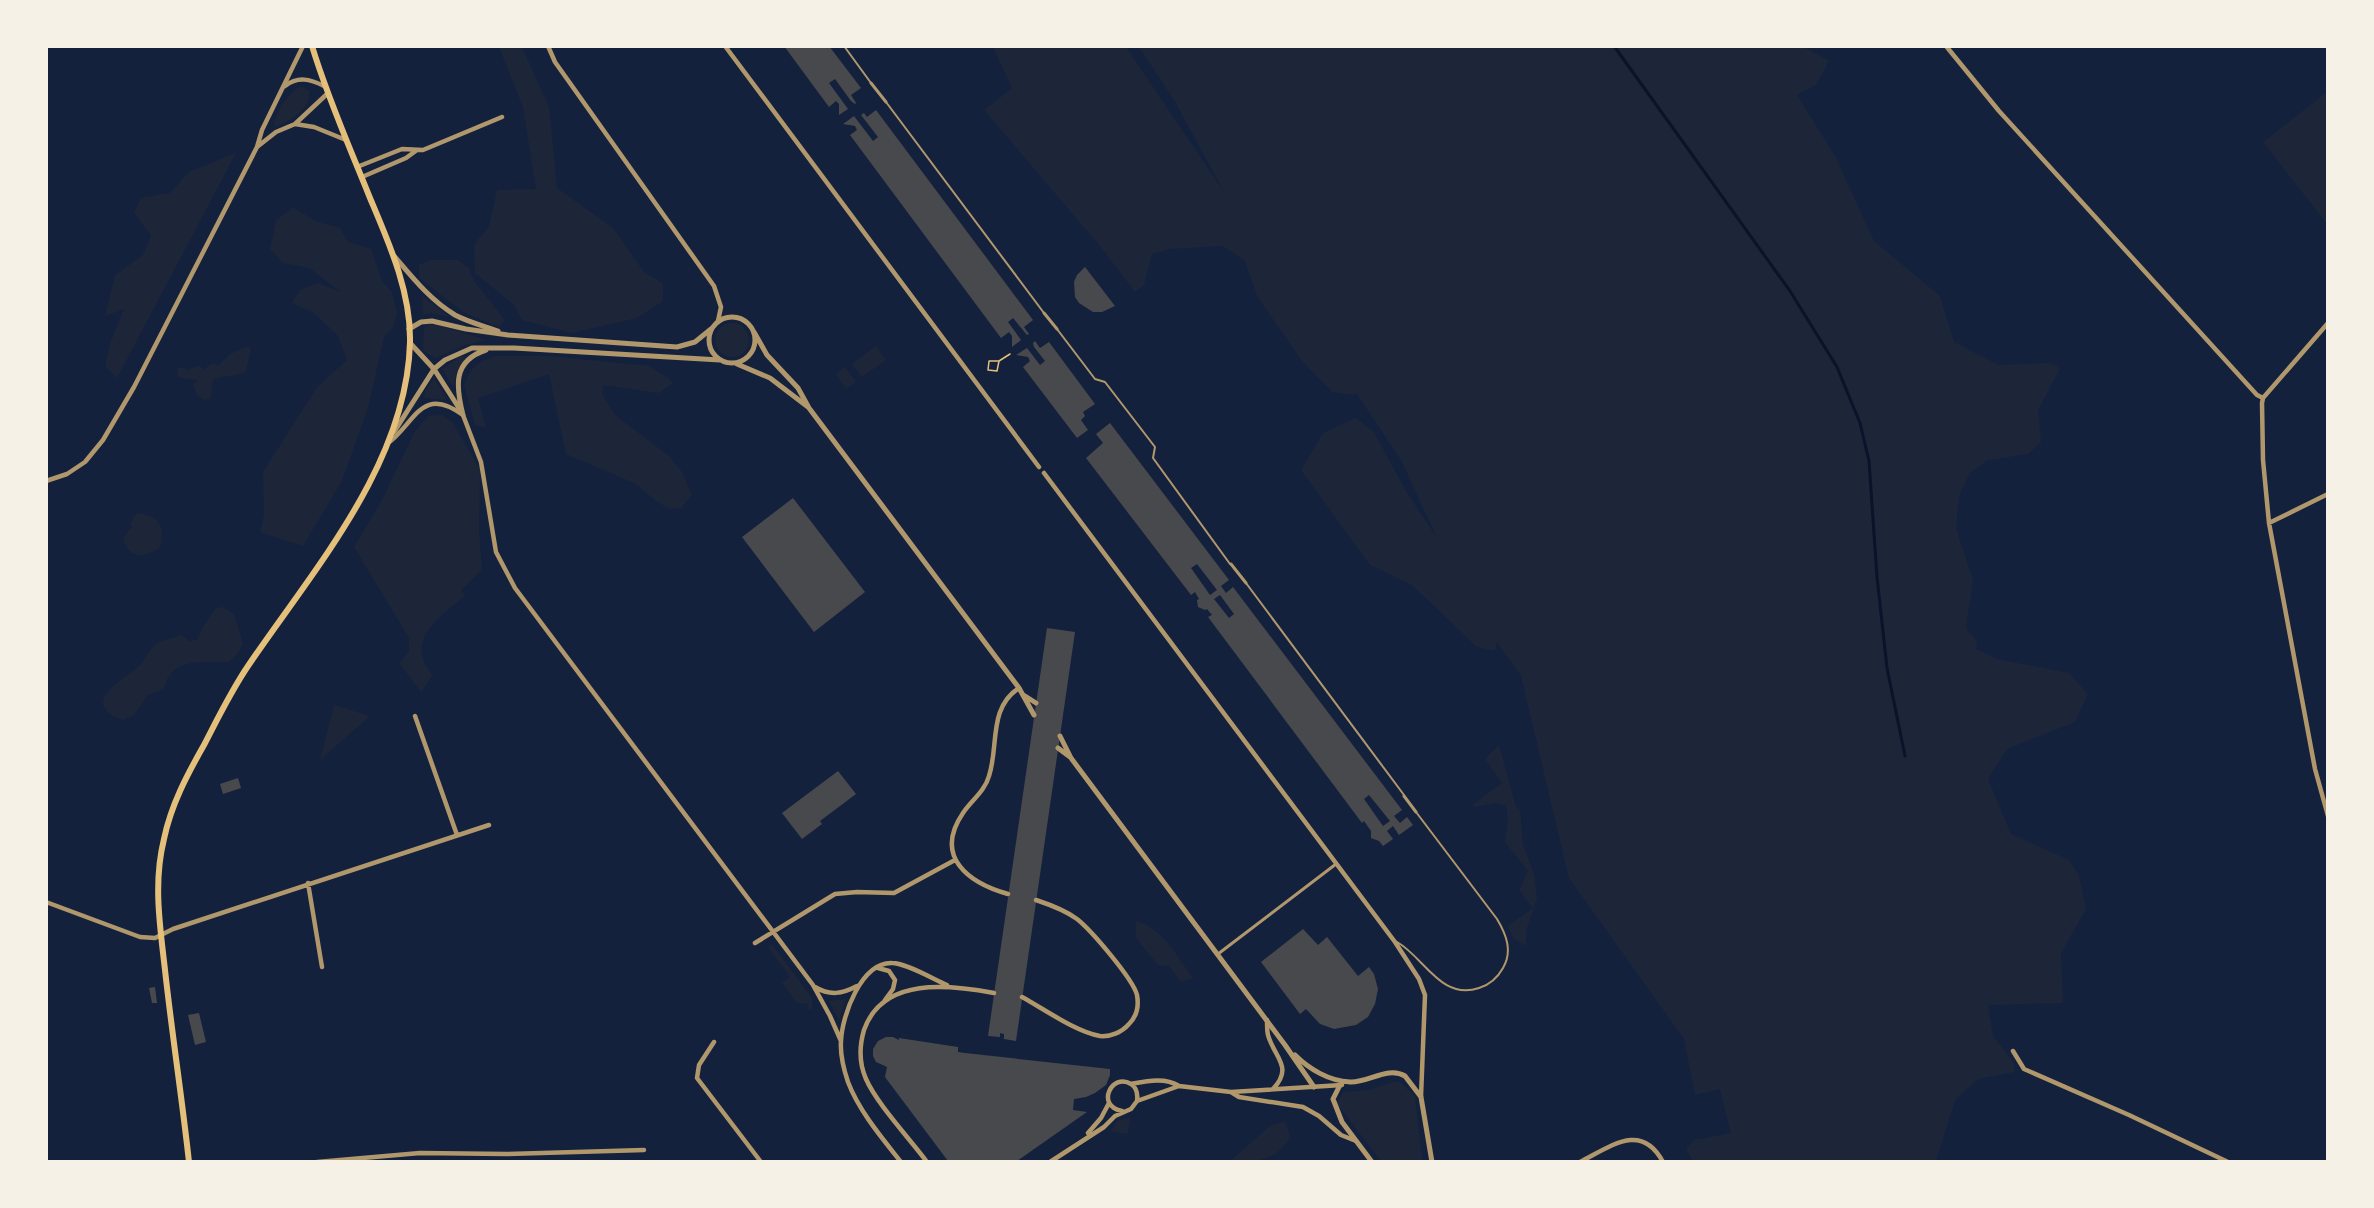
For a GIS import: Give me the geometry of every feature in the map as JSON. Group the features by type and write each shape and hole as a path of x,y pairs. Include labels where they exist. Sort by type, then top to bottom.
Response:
{"main road":[{"path":"189,1161 158,896 164,836 177,798 235,686 348,521 387,444 403,395 410,343 403,294 393,255 327,94 312,46"}],"street":[{"path":"46,481 68,474 85,462 103,440 134,387 257,147 262,130 303,46"},
{"path":"548,46 555,62 714,286 721,307 718,321"},
{"path":"725,46 1039,467"},
{"path":"1946,46 2072,192 2257,395 2263,398"},
{"path":"282,89 290,82 300,79 312,80 324,86"},
{"path":"870,83 886,102"},
{"path":"257,147 276,132 295,124 327,94"},
{"path":"357,167 402,149 423,150 502,117"},
{"path":"295,124 309,125 346,140"},
{"path":"362,177 406,158 417,150"},
{"path":"393,255 421,286 449,311 466,320 508,335"},
{"path":"1044,314 1057,329"},
{"path":"409,329 425,321 432,321 508,335 677,346 695,342 718,321 731,316 741,318 749,323 767,356 798,388 810,408 1019,688 1034,715"},
{"path":"2328,323 2263,398 2263,460 2269,523 2315,769 2328,816"},
{"path":"711,329 709,336 711,350 720,360"},
{"path":"736,363 747,359 754,349 754,332"},
{"path":"410,343 434,369 463,415"},
{"path":"387,444 434,369 466,350 476,348 720,360 736,363 764,374 810,408"},
{"path":"497,348 477,353 461,371 457,387 463,415 481,462 496,552 515,588 813,985 841,1041 844,1069 855,1096 901,1161"},
{"path":"387,444 415,413 428,405 444,404 463,415"},
{"path":"1044,473 1395,942 1419,979 1425,995 1421,1097 1432,1161"},
{"path":"2269,523 2328,494"},
{"path":"1231,564 1246,583"},
{"path":"1008,894 988,889 964,872 955,860 952,838 956,826 990,776 997,720 1005,701 1019,688"},
{"path":"1024,695 1036,703"},
{"path":"415,716 457,836"},
{"path":"1060,736 1071,758 1314,1087"},
{"path":"1058,748 1071,758"},
{"path":"1404,796 1416,812"},
{"path":"46,902 149,939 173,928 489,825"},
{"path":"755,943 835,894 894,893 955,860"},
{"path":"1218,955 1336,864"},
{"path":"308,883 322,967"},
{"path":"1022,997 1088,1032 1104,1036 1115,1034 1126,1027 1137,1010 1137,995 1132,983 1090,932 1062,909 1036,900"},
{"path":"841,1041 848,1009 860,984 875,968 897,963 949,986"},
{"path":"875,968 889,971 895,980 893,989 873,1013 865,1027 860,1046 861,1064 869,1085 927,1161"},
{"path":"813,985 824,992 834,994 860,984"},
{"path":"884,1002 914,989 949,986 994,993"},
{"path":"1266,1020 1268,1035 1283,1070 1282,1077 1273,1089"},
{"path":"714,1041 697,1068 697,1078 761,1161"},
{"path":"1285,1045 1316,1071 1350,1082"},
{"path":"2013,1051 2024,1069 2228,1161"},
{"path":"1109,1103 1115,1109 1122,1111 1131,1109 1137,1101 1179,1086 1231,1092 1314,1087 1340,1085 1390,1073 1401,1073 1410,1079 1421,1097"},
{"path":"1084,1138 1101,1118 1109,1103 1108,1092 1112,1086 1123,1081 1131,1084 1155,1080 1173,1082 1179,1086"},
{"path":"1131,1084 1137,1092 1137,1101"},
{"path":"1340,1085 1333,1099 1342,1122 1372,1161"},
{"path":"1231,1092 1239,1097 1303,1107 1319,1116 1341,1135 1356,1141"},
{"path":"1050,1161 1104,1127 1122,1111"},
{"path":"1580,1161 1620,1142 1636,1139 1651,1145 1663,1161"},
{"path":"317,1161 420,1153 506,1154 644,1150"}],"lane":[{"path":"844,46 870,83"},
{"path":"886,102 1044,314"},
{"path":"1057,329 1095,379 1105,382 1155,447 1154,458 1231,564"},
{"path":"1246,583 1404,796"},
{"path":"1395,942 1412,952 1438,980 1460,989 1476,989 1493,980 1500,972 1507,957 1508,943 1497,919 1416,812"}],"path":[{"path":"999,362 989,361 988,370 997,371 999,362 1010,354"}],"shaded area":[{"path":"1802,46 1829,61 1816,85 1797,95 1835,156 1874,241 1940,296 1954,342 1999,365 2050,363 2060,368 2038,411 2041,442 2028,454 1988,460 1970,473 1959,496 1956,528 1973,580 1966,625 1968,633 1971,633 1977,641 1976,649 1997,659 2069,673 2088,694 2075,722 2007,749 1988,779 2011,834 2069,860 2079,876 2086,909 2061,953 2063,1003 1988,1005 1993,1036 2015,1064 2014,1072 1978,1079 1955,1100 1936,1161 1693,1161 1686,1149 1694,1140 1731,1133 1720,1089 1695,1095 1684,1039 1569,878 1521,676 1497,642 1495,651 1477,647 1412,585 1370,565 1301,470 1323,433 1356,418 1374,432 1407,493 1437,538 1401,460 1356,393 1353,395 1332,392 1302,361 1257,296 1245,261 1223,246 1170,249 1152,254 1144,285 1135,292 1100,246 984,110 1012,88 993,47 1126,47 1224,192 1174,100 1139,47"},
{"path":"499,47 522,47 549,107 557,188 613,228 644,272 663,283 663,301 637,318 572,333 522,320 514,305 475,273 474,245 489,226 497,190 536,189 523,107"},
{"path":"302,86 309,91 304,108 289,120 274,126 274,121 283,103"},
{"path":"2327,92 2327,224 2263,142"},
{"path":"236,153 117,378 105,366 111,341 124,309 105,316 115,275 143,255 151,236 134,212 141,198 170,193 189,172"},
{"path":"293,208 318,222 340,228 348,242 371,249 382,281 392,292 397,314 393,327 384,337 368,408 342,481 303,546 260,532 264,515 263,472 317,387 347,360 338,336 314,313 292,303 300,290 318,283 341,292 309,268 283,263 270,249 276,220"},
{"path":"431,260 458,260 469,268 474,281 505,320 499,327 463,312 419,278 419,265"},
{"path":"422,296 448,317 431,313 423,315"},
{"path":"732,323 744,328 749,340 744,352 732,357 720,352 715,340 720,328"},
{"path":"428,324 439,325 486,340 465,345 435,358 423,351 424,328"},
{"path":"876,346 886,360 862,377 852,364"},
{"path":"247,347 251,348 246,371 213,380 210,399 203,400 196,393 193,384 198,380 178,377 177,369 182,367 187,370 198,366 204,369 213,363 218,366 230,354"},
{"path":"462,356 466,358 457,371 453,387 442,369"},
{"path":"497,356 550,356 649,366 667,377 673,383 659,393 604,385 602,394 615,415 669,456 682,472 692,495 681,508 670,509 656,501 636,484 566,454 549,374 478,398 486,428 475,425 464,385 476,366"},
{"path":"845,367 856,382 846,389 836,374"},
{"path":"434,379 448,400 424,398 425,391"},
{"path":"442,415 452,422 480,469 479,530 482,570 461,590 465,596 436,621 423,641 421,652 424,663 433,675 421,692 399,663 409,652 409,638 354,547 382,500 414,433 428,416"},
{"path":"137,513 156,520 161,528 160,548 148,554 133,553 125,545 123,538 132,527 130,523"},
{"path":"223,607 234,614 243,644 229,662 199,662 181,666 167,678 164,689 148,695 134,715 123,720 110,714 104,707 103,700 107,693 140,665 155,645 181,635 189,641 197,640 216,608"},
{"path":"334,705 370,716 320,760"},
{"path":"1499,745 1516,807 1520,810 1523,844 1534,874 1537,898 1526,931 1526,946 1513,938 1508,926 1533,908 1519,890 1528,871 1505,842 1508,820 1506,805 1496,803 1473,807 1475,803 1502,783 1485,759"},
{"path":"1136,921 1146,925 1162,937 1193,978 1181,982 1169,966 1158,965 1136,938"},
{"path":"772,944 812,998 812,1010 809,1009 808,1004 796,1002 782,983 790,977 768,947"},
{"path":"846,999 839,1020 829,1001"},
{"path":"1392,1082 1400,1082 1415,1096 1422,1161 1381,1161 1337,1104 1343,1092 1369,1090"},
{"path":"1130,1118 1128,1134 1111,1131 1118,1120"},
{"path":"1285,1121 1290,1137 1278,1151 1264,1159 1230,1161 1270,1126"}],"building":[{"path":"784,46 829,46 861,88 851,95 856,103 851,101 835,79 829,83 848,109 839,115 839,104 836,101 829,107"},
{"path":"876,110 1033,320 1024,327 1029,334 1027,335 1013,318 1008,322 1021,340 1012,347 1012,336 1009,332 1001,338 850,135 857,130 855,126 843,124 854,116 873,141 878,137 861,115 864,113 867,117"},
{"path":"1085,267 1115,306 1102,312 1093,312 1079,303 1075,297 1074,282"},
{"path":"1035,341 1040,348 1049,342 1095,404 1083,412 1085,416 1081,420 1088,430 1077,438 1023,367 1030,361 1028,357 1016,355 1027,348 1040,365 1045,361 1034,347"},
{"path":"1110,423 1229,580 1221,586 1226,593 1233,587 1402,810 1394,816 1400,823 1407,817 1413,825 1399,835 1393,826 1387,831 1393,839 1383,846 1379,841 1371,838 1371,831 1364,821 1362,823 1208,617 1212,615 1207,609 1198,607 1197,600 1199,599 1195,592 1191,595 1086,458 1103,443 1096,434","holes":["1197,564 1217,590 1210,595 1191,568","1220,595 1234,614 1229,618 1214,599","1369,795 1390,821 1383,826 1364,799"]},
{"path":"793,498 865,592 814,632 742,537"},
{"path":"1047,628 1075,632 1016,1041 1004,1039 1004,1034 1000,1033 1000,1037 988,1036"},
{"path":"838,771 856,794 820,821 822,824 802,839 782,813"},
{"path":"238,778 241,788 223,794 220,784"},
{"path":"1303,929 1318,945 1327,937 1358,976 1369,967 1374,974 1378,989 1375,1004 1368,1017 1356,1025 1334,1029 1320,1024 1306,1009 1300,1014 1261,962"},
{"path":"155,987 157,1003 152,1003 149,988"},
{"path":"199,1013 206,1042 195,1045 188,1015"},
{"path":"886,1037 958,1047 958,1052 1110,1069 1110,1075 1106,1085 1095,1093 1074,1099 1073,1110 1087,1112 1017,1161 948,1161 885,1077 887,1067 876,1062 873,1056 873,1049 878,1041"}],"waterway":[{"path":"1614,46 1790,291 1837,367 1860,423 1869,461 1877,577 1887,668 1905,756"}]}
